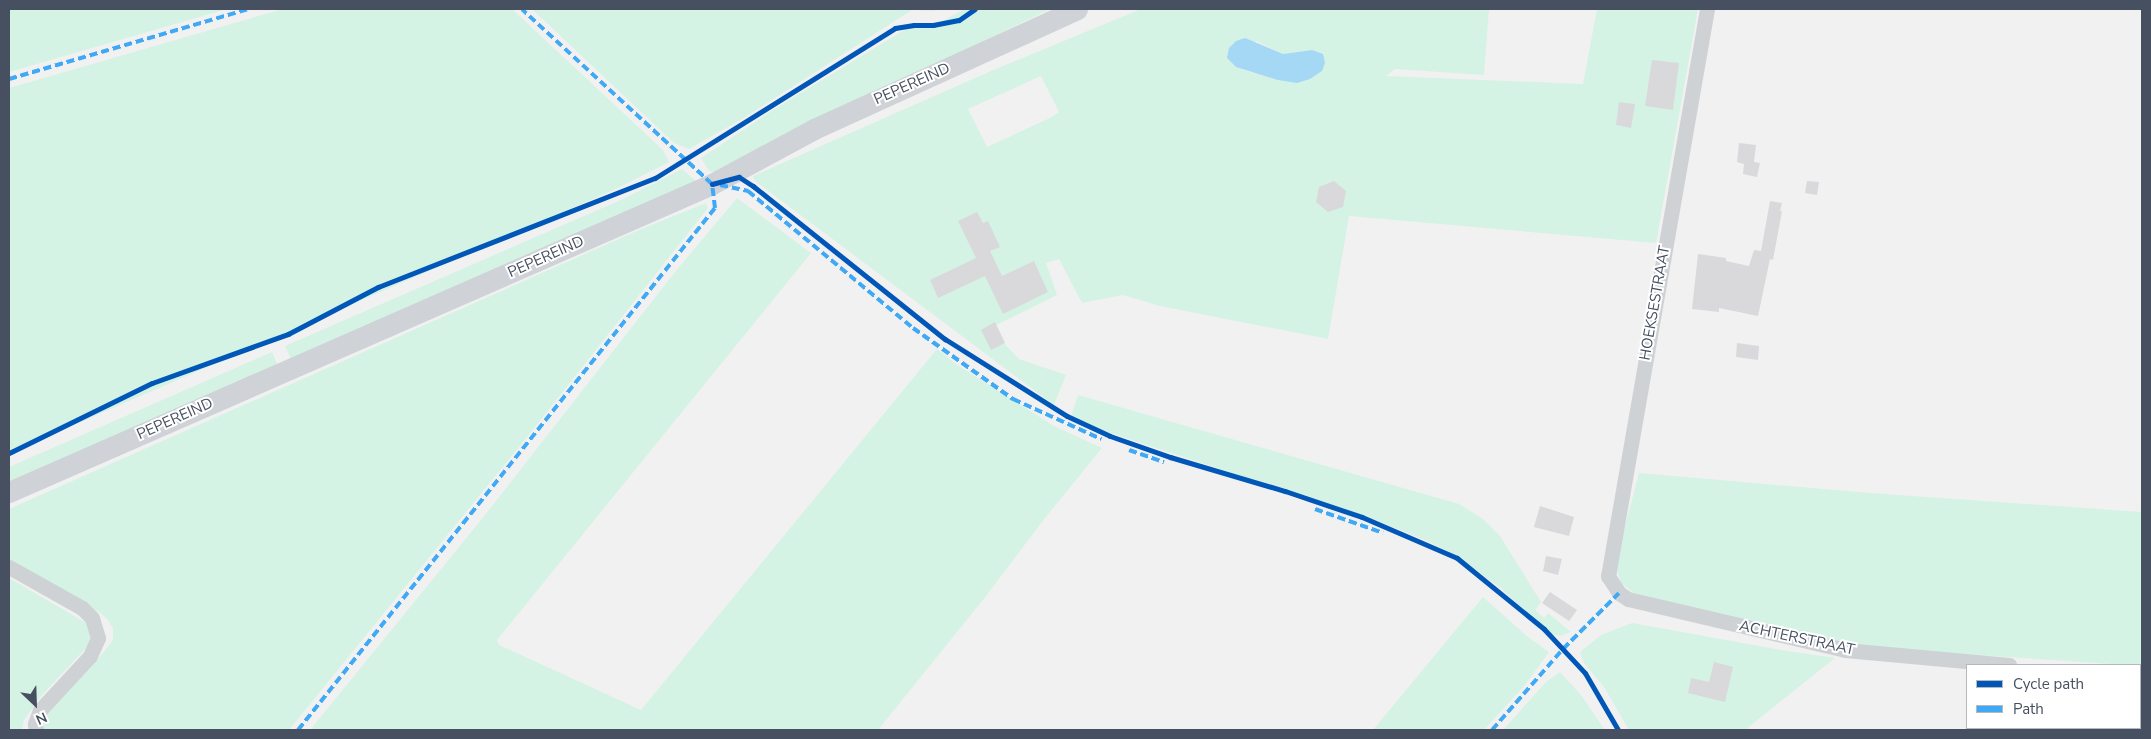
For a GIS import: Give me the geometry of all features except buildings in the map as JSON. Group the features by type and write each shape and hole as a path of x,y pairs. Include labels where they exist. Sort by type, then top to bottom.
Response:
{"main road":[{"name":"PEPEREIND","path":"9,492 712,184 814,129 1077,9"}],"street":[{"name":"HOEKSESTRAAT","path":"1619,593 1608,576 1608,567 1708,9"},
{"path":"9,567 82,608 92,618 98,638 90,656 40,710 35,724 36,730"},
{"name":"ACHTERSTRAAT","path":"1619,593 1628,599 1845,650 1998,664"}],"green space":[{"path":"9,9 227,9 9,72"},
{"path":"283,9 512,9 663,150 669,162 620,187 505,238 9,453 9,88"},
{"path":"532,9 938,9 933,11 912,10 742,119 689,149 674,143"},
{"path":"965,9 1050,9 715,172 709,171 701,158 773,110 914,24 933,26"},
{"path":"1141,9 1489,9 1484,75 1395,69 1386,76 1583,84 1597,9 1698,9 1656,243 1349,216 1328,339 1160,306 1123,295 1082,303 1059,259 1046,263 1057,295 994,326 1001,340 1019,359 1066,375 1054,405 755,181 753,176 991,71","holes":["1256,41 1283,54 1312,50 1322,71 1310,79 1254,73 1236,67 1227,58","1041,76 1059,112 987,147 968,109"]},
{"path":"682,169 698,183 292,362 285,346 623,199"},
{"path":"737,198 811,253 497,640 499,645 641,710 937,349 957,365 1054,426 1102,448 1045,518 986,596 878,730 310,730 485,515 675,272"},
{"path":"706,203 708,208 527,437 289,730 39,730 39,725 49,712 113,640 113,629 108,620 99,612 9,561 9,509 639,230"},
{"path":"272,352 278,366 9,485 9,467"},
{"path":"1078,395 1459,504 1483,519 1500,536 1541,602 1535,610 1544,618 1548,613 1571,632 1560,636 1551,634 1537,625 1503,590 1457,556 1425,540 1383,523 1095,428 1071,416"},
{"path":"1639,473 1870,493 2142,512 2142,666 2141,664 2112,664 1931,652 1830,643 1634,593 1621,583 1615,565"},
{"path":"9,578 93,627 88,646 42,695 24,720 22,730 9,730"},
{"path":"1483,597 1528,637 1549,652 1525,685 1484,730 1373,730"},
{"path":"1632,623 1835,658 1745,730 1629,730 1604,687 1584,663 1580,652 1601,635"},
{"path":"1560,672 1581,695 1605,730 1503,730 1546,682"}],"water":[{"path":"1245,38 1283,54 1312,50 1323,54 1325,63 1322,71 1310,79 1297,83 1278,80 1236,67 1227,58 1229,48 1236,41"}],"marked path":[{"path":"9,79 249,9"},
{"path":"298,730 715,208 712,184 522,9"},
{"path":"720,185 748,191 913,328 1013,399 1101,439"},
{"path":"1129,450 1164,462"},
{"path":"1315,509 1383,533"},
{"path":"1492,730 1563,649 1619,593"}],"cycle path":[{"path":"9,453 152,383 288,334 378,287 655,178 895,28 933,25 959,20 975,9"},
{"path":"712,184 739,177 753,186 945,339 1067,416 1110,436 1170,457 1285,491 1362,517 1457,558 1544,629 1585,673 1618,730"}]}
